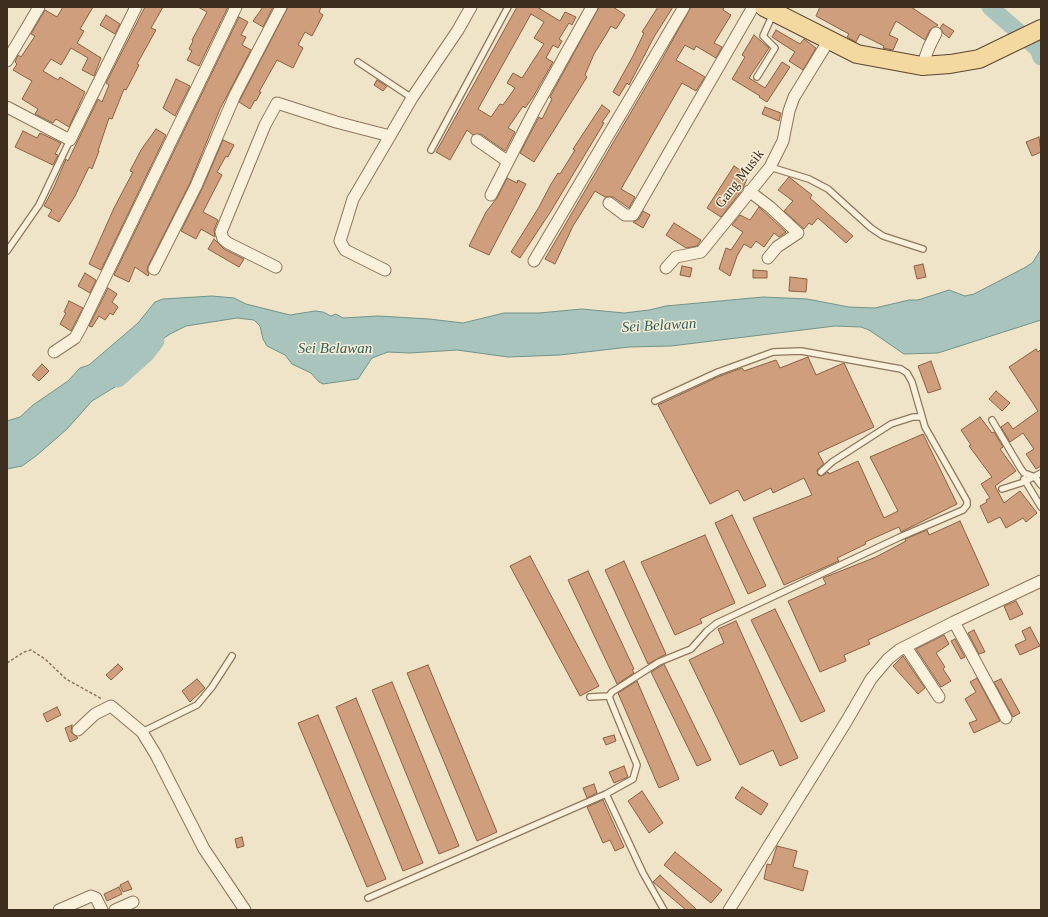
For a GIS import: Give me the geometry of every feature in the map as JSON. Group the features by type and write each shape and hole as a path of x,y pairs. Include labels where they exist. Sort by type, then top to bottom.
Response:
{"main road":[{"path":"769,10 845,49 867,56 922,66 950,64 979,59 1041,29"}],"street":[{"path":"7,61 39,7"},
{"path":"7,107 70,140 136,7"},
{"path":"54,352 75,338 82,328 236,7"},
{"path":"154,268 196,186 235,95 281,7"},
{"path":"386,270 345,250 340,241 353,200 412,98 458,30 471,7"},
{"path":"491,195 507,161 592,7"},
{"path":"534,261 684,7"},
{"path":"609,204 626,215 633,215 753,7"},
{"path":"922,66 928,47 936,32"},
{"name":"Gang Musik","path":"666,268 676,257 701,252 770,167 783,141 794,97 829,40"},
{"path":"276,267 228,243 222,239 220,232 265,125 277,102 336,122 390,136"},
{"path":"477,140 507,161"},
{"path":"749,191 770,207 801,235 777,247 768,258"},
{"path":"729,910 846,722 871,679 888,659 906,647 954,622 1041,582"},
{"path":"954,622 1006,718"},
{"path":"906,647 939,697"},
{"path":"78,730 95,714 111,706 142,732 156,755 204,849 245,910"},
{"path":"59,910 92,896 96,898 102,910"},
{"path":"114,910 133,902"}],"lane":[{"path":"431,150 508,7"},
{"path":"757,77 775,48 763,36 769,10"},
{"path":"358,62 412,98"},
{"path":"7,251 39,205 70,140"},
{"path":"770,167 809,179 828,190 871,228 884,236 923,249"},
{"path":"590,697 609,696 658,662 691,649 707,631 717,623 758,606 900,537 963,510 967,506 967,501 925,427 912,382 907,373 901,369 801,351 773,352 718,372 655,401"},
{"path":"821,472 832,462 891,424 914,417 921,417"},
{"path":"992,420 1024,473 1024,482 1040,503"},
{"path":"1024,473 1035,477 1041,485"},
{"path":"1002,489 1024,482 1041,473"},
{"path":"142,732 197,705 212,687 232,656"},
{"path":"368,898 606,794 633,779 637,765 609,696"},
{"path":"606,794 643,873 664,910"}],"path":[{"path":"7,663 24,652 31,650 66,679 99,697 111,706"}],"water":[{"name":"Sei Belawan","path":"1041,249 1041,320 938,353 904,354 869,330 861,327 835,326 671,346 629,347 560,355 508,357 457,350 410,353 388,352 372,358 358,379 323,384 319,382 311,373 292,364 285,355 267,346 263,339 260,326 254,320 237,318 186,326 157,343 147,356 137,361 134,368 123,382 92,401 67,429 36,456 22,466 7,469 7,421 20,417 33,405 68,381 80,368 89,365 138,323 155,302 163,299 212,296 234,298 246,304 290,315 315,311 323,312 331,316 336,314 343,318 378,316 463,323 504,313 539,313 582,309 624,313 666,306 763,297 807,299 849,307 875,308 909,300 918,300 949,290 965,296 974,294 1026,267 1033,262"}],"building":[{"path":"63,7 93,7 80,29 84,31 77,43 101,58 94,76 82,70 88,58 71,48 61,65 51,59 43,71 58,80 60,77 85,92 69,127 56,119 53,123 35,114 38,109 22,99 32,81 13,70 17,64 15,62 18,55 21,57 35,36 31,34 45,10 57,17"},
{"path":"145,7 163,7 151,28 156,30 137,64 139,65 126,90 124,89 112,119 109,118 92,169 89,167 75,196 59,222 48,216 52,210 44,206 66,159 68,161 98,99 102,102 109,85 106,83"},
{"path":"198,7 228,7 199,66 187,60 192,51 189,49 193,41 192,40 207,12"},
{"path":"263,7 273,7 263,27 253,21"},
{"path":"288,7 321,7 319,12 323,15 312,36 305,32 298,45 303,48 293,68 277,60 259,92 261,92 250,109 239,102"},
{"path":"517,7 537,7 560,21 565,12 576,17 572,25 569,23 559,39 562,41 558,48 553,45 546,58 553,62 533,97 525,108 523,106 508,128 515,132 505,151 481,134 473,135 467,130 450,160 436,152","holes":["531,14 544,22 534,38 544,44 522,78 513,73 507,83 515,88 503,105 500,104 491,117 478,109"]},
{"path":"599,7 613,7 625,15 616,29 611,26 594,54 585,75 587,77 534,162 520,153 539,117 542,119 552,99 550,97"},
{"path":"658,7 673,7 654,37 629,85 627,83 619,96 613,92 633,56 644,33 642,32"},
{"path":"691,7 724,7 723,10 731,15 714,43 722,47 716,58 696,46 694,50 685,45 676,60 705,77 696,91 682,83 621,189 635,197 629,208 613,197 605,197 595,191 573,226 555,264 545,259 661,61"},
{"path":"820,7 911,7 938,25 930,30 925,40 896,21 889,35 898,39 893,50 883,48 884,46 860,34 856,42 847,37 849,34 816,16"},
{"path":"106,15 120,24 115,34 100,25"},
{"path":"239,17 248,22 241,35 246,37 242,45 251,50 220,109 190,183 148,266 148,276 135,267 129,282 114,275"},
{"path":"943,24 954,31 949,38 940,28"},
{"path":"776,30 800,44 804,39 816,48 803,70 789,61 795,52 772,37"},
{"path":"754,35 769,48 749,78 765,88 782,62 790,67 767,102 732,79 745,57 742,55"},
{"path":"176,79 190,86 175,116 163,108"},
{"path":"377,80 387,86 383,91 374,85"},
{"path":"602,105 610,111 602,122 604,123 551,211 520,258 511,252 539,207 551,184 558,173 560,174 575,150 573,149"},
{"path":"765,107 781,113 779,121 762,114"},
{"path":"156,129 166,135 101,270 89,264 114,208 133,172 130,171 141,150"},
{"path":"23,131 37,138 40,133 61,143 55,154 58,155 53,165 15,147"},
{"path":"1039,137 1041,152 1032,156 1026,142"},
{"path":"223,140 234,145 228,157 226,156 217,172 222,175 203,212 218,220 214,230 215,237 201,229 196,239 181,231 202,189"},
{"path":"734,166 748,175 746,178 747,179 742,190 721,217 707,208"},
{"path":"789,177 812,195 810,198 853,236 846,243 818,218 812,225 809,223 804,229 784,211 793,201 778,190"},
{"path":"507,178 517,183 518,180 526,184 489,255 469,246 486,212 497,198"},
{"path":"759,207 786,232 779,237 774,233 764,247 756,241 751,248 744,244 737,256 730,276 719,269 726,248 731,250 743,232 732,225 740,215 750,220"},
{"path":"643,211 650,215 643,228 633,222 639,219"},
{"path":"674,223 701,240 697,246 686,248 666,235"},
{"path":"214,239 224,249 244,259 239,267 208,249"},
{"path":"923,264 926,277 917,279 914,266"},
{"path":"682,266 692,268 690,277 680,275"},
{"path":"753,270 767,271 767,278 753,278"},
{"path":"85,273 96,280 90,293 78,286"},
{"path":"790,277 807,279 806,292 789,291"},
{"path":"108,288 117,294 112,302 118,307 113,315 110,313 105,320 99,316 92,327 89,326"},
{"path":"69,301 83,308 71,331 60,324 66,313 64,312"},
{"path":"1036,349 1038,352 1041,349 1041,466 1036,469 1026,454 1034,449 1023,433 1010,442 1001,427 1008,422 1013,429 1038,411 1009,367"},
{"path":"808,357 816,375 844,363 874,427 818,453 824,464 817,470 818,475 822,476 828,472 829,474 858,461 884,518 898,511 870,457 923,434 957,504 901,532 899,527 865,542 866,544 837,558 839,561 784,585 753,518 812,495 804,478 773,493 771,488 744,501 738,490 710,504 658,405 720,376 742,368 744,371 776,360 780,368"},
{"path":"931,361 941,389 928,393 918,366"},
{"path":"42,364 49,371 39,381 32,375"},
{"path":"996,391 1010,403 1002,411 989,399"},
{"path":"980,417 992,433 994,432 1003,447 1000,449 1016,471 995,486 1004,503 1020,491 1037,513 1026,522 1023,518 1006,528 1000,517 988,523 980,506 987,502 986,500 990,498 981,484 992,477 969,446 971,445 961,430"},
{"path":"732,515 766,586 748,594 715,523"},
{"path":"960,521 989,585 868,640 870,644 844,655 846,661 820,672 788,601 826,584 823,578 876,557 906,541 905,539 927,530 929,535"},
{"path":"705,535 735,603 700,619 702,623 675,635 641,562"},
{"path":"530,556 599,686 580,696 510,566"},
{"path":"624,561 666,654 648,664 605,570"},
{"path":"588,571 634,669 632,670 634,673 617,684 568,580"},
{"path":"1016,601 1023,614 1010,620 1004,606"},
{"path":"775,609 825,711 801,722 751,620"},
{"path":"736,621 798,758 780,766 773,750 740,765 689,660 724,643 718,629"},
{"path":"1030,627 1040,646 1020,655 1015,645 1026,640 1022,631"},
{"path":"974,630 985,652 979,654 968,633"},
{"path":"944,635 949,644 936,653 945,667 943,669 951,681 941,687 916,649"},
{"path":"955,639 965,657 961,659 951,641"},
{"path":"903,656 925,688 918,694 893,666"},
{"path":"118,664 123,669 111,680 106,675"},
{"path":"664,664 711,760 697,766 651,672"},
{"path":"428,665 497,832 477,841 407,673"},
{"path":"977,678 1000,721 974,733 969,723 977,720 965,699 976,692 970,682"},
{"path":"197,679 205,688 190,702 182,691"},
{"path":"1001,679 1020,713 1013,717 994,682"},
{"path":"637,681 679,779 659,788 618,693"},
{"path":"392,682 459,846 439,854 372,690"},
{"path":"356,698 423,863 403,871 336,707"},
{"path":"57,707 61,715 47,722 43,714"},
{"path":"318,715 386,879 367,887 298,723"},
{"path":"72,725 71,732 78,738 70,742 65,728"},
{"path":"614,735 616,741 606,745 603,738"},
{"path":"624,766 628,777 614,783 609,772"},
{"path":"594,784 597,793 587,798 583,788"},
{"path":"742,787 768,804 761,815 735,798"},
{"path":"642,791 663,823 649,833 628,801"},
{"path":"603,800 624,847 615,851 610,840 603,843 587,807"},
{"path":"242,837 244,846 237,848 235,839"},
{"path":"777,846 797,851 793,867 808,871 803,891 764,879 767,864 771,865"},
{"path":"675,852 722,890 711,903 664,865"},
{"path":"660,875 697,910 686,910 653,882"},
{"path":"128,881 132,889 123,892 120,885"},
{"path":"119,887 122,894 107,901 104,894"}],"waterway":[{"name":"Sei Belawan","path":"990,7 1038,49 1041,57"},
{"name":"Sei Belawan","path":"118,379 146,354 156,341"}]}
